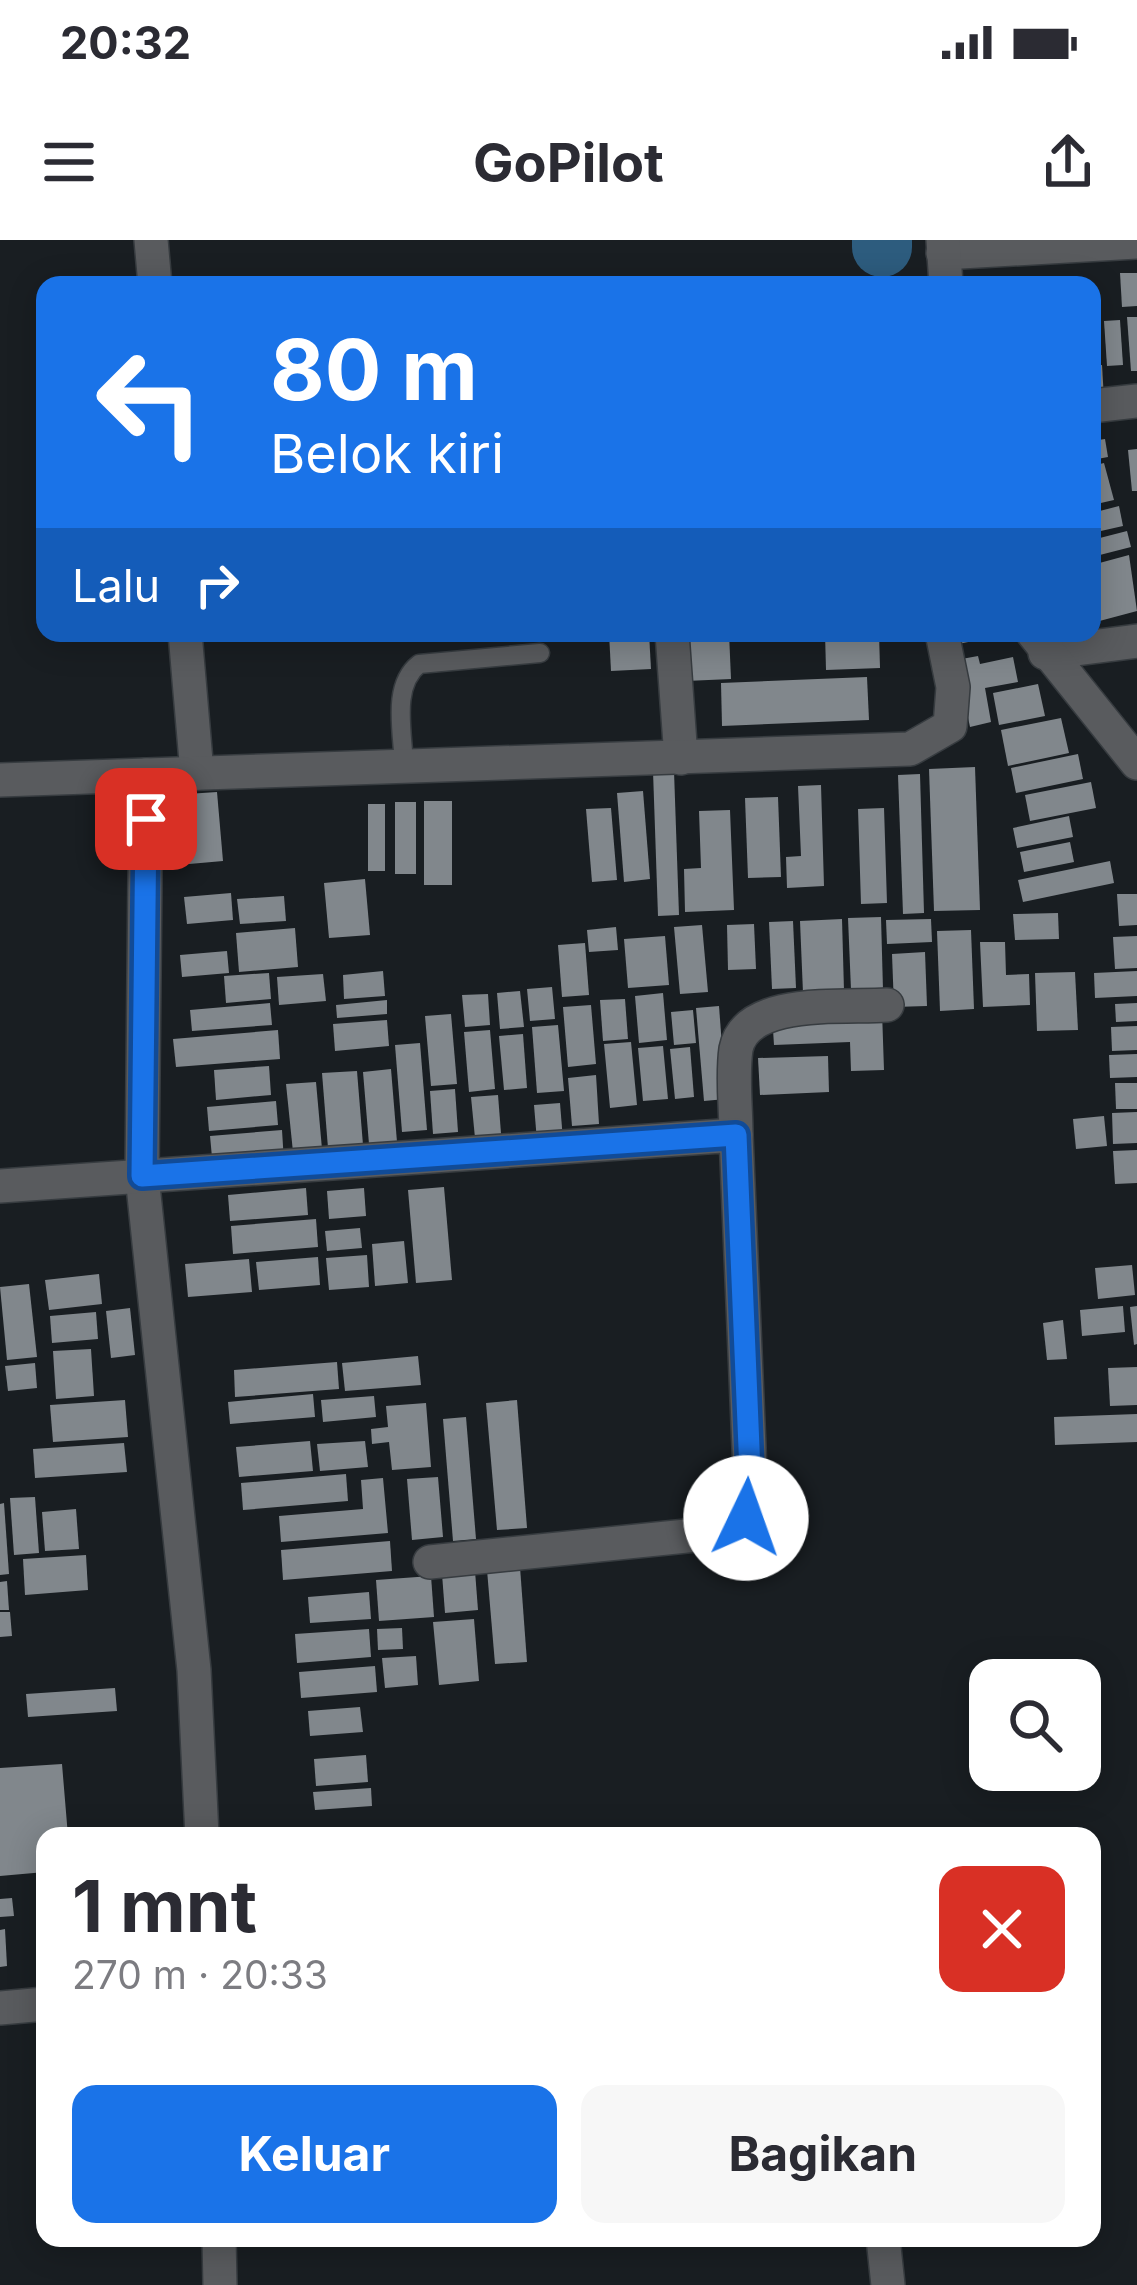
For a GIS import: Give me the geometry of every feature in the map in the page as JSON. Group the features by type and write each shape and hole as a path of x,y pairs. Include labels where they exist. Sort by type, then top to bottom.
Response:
{"street":[{"path":"151,240 154,276"},
{"path":"959,256 1076,242 1137,242"},
{"path":"1101,405 1137,401"},
{"path":"1101,642 1137,641"},
{"path":"184,642 142,1176 194,1670 202,1827"},
{"path":"673,642 681,758"},
{"path":"0,780 910,749 950,726 953,688 944,642"},
{"path":"1039,643 1088,642"},
{"path":"1039,643 1137,763"},
{"path":"430,1562 716,1533 746,1518 751,1496 736,1049 746,1024 765,1013 887,1005"},
{"path":"0,1186 736,1135"},
{"path":"0,2008 36,2005"},
{"path":"218,2247 220,2285"},
{"path":"884,2247 888,2285"}],"lane":[{"path":"404,766 401,689 406,674 418,664 540,653"}],"building":[{"path":"1120,273 1137,273 1137,306 1122,307"},
{"path":"1127,317 1137,317 1137,371 1131,371"},
{"path":"1120,320 1123,365 1107,366 1104,321"},
{"path":"1105,439 1108,457 1101,458 1101,440"},
{"path":"1137,449 1137,491 1132,491 1128,450"},
{"path":"1101,464 1114,500 1101,503"},
{"path":"1119,506 1123,526 1101,531 1101,511"},
{"path":"1127,531 1131,547 1101,555 1101,538"},
{"path":"1129,555 1137,611 1101,621 1101,563"},
{"path":"609,642 650,642 651,669 611,671"},
{"path":"685,642 729,642 731,679 686,681"},
{"path":"825,642 879,642 880,668 826,670"},
{"path":"978,656 980,664 1013,657 1018,682 985,688 991,722 970,727 956,660"},
{"path":"867,677 869,720 722,726 721,683"},
{"path":"1038,684 1045,716 999,725 993,693"},
{"path":"1061,718 1069,753 1008,766 1001,730"},
{"path":"1078,754 1083,779 1016,793 1011,768"},
{"path":"975,767 980,910 934,911 929,769"},
{"path":"653,771 674,771 679,915 658,916"},
{"path":"920,774 924,913 903,914 898,775"},
{"path":"1091,782 1096,808 1030,821 1025,795"},
{"path":"821,785 824,886 787,888 786,857 801,856 798,786"},
{"path":"643,791 650,879 624,882 617,793"},
{"path":"217,792 223,861 178,865 172,795"},
{"path":"778,797 781,877 748,878 745,798"},
{"path":"424,801 452,801 452,885 424,885"},
{"path":"395,802 416,802 416,874 395,874"},
{"path":"368,804 385,804 385,871 368,871"},
{"path":"611,808 617,880 592,882 586,809"},
{"path":"884,808 887,903 861,904 858,809"},
{"path":"730,810 734,910 685,912 684,869 701,868 699,811"},
{"path":"1069,816 1073,837 1017,848 1013,828"},
{"path":"1070,842 1074,862 1024,872 1020,852"},
{"path":"1110,861 1114,883 1023,902 1018,880"},
{"path":"365,879 370,935 329,938 324,883"},
{"path":"231,893 233,920 187,924 184,897"},
{"path":"1117,894 1137,894 1137,925 1119,926"},
{"path":"284,896 286,921 240,924 237,899"},
{"path":"1058,913 1059,939 1015,940 1013,914"},
{"path":"881,917 883,990 851,990 848,918"},
{"path":"842,919 844,991 803,993 800,921"},
{"path":"931,919 932,942 887,944 886,920"},
{"path":"793,921 796,988 772,989 769,922"},
{"path":"754,924 756,969 728,970 727,925"},
{"path":"702,925 708,992 680,994 674,927"},
{"path":"616,927 618,950 589,952 587,930"},
{"path":"295,928 298,967 239,972 236,933"},
{"path":"971,930 974,1009 940,1011 937,931"},
{"path":"665,936 669,985 628,988 624,939"},
{"path":"1137,936 1137,968 1115,969 1113,937"},
{"path":"980,942 1005,942 1006,975 1029,974 1030,1005 983,1007"},
{"path":"585,943 589,995 562,997 558,945"},
{"path":"227,951 229,973 182,977 180,955"},
{"path":"925,952 927,1006 894,1007 892,954"},
{"path":"383,971 385,996 344,999 343,975"},
{"path":"1137,971 1137,996 1095,998 1094,973"},
{"path":"1075,972 1078,1030 1037,1031 1035,973"},
{"path":"269,973 271,999 226,1003 224,976"},
{"path":"323,974 326,1001 279,1005 277,977"},
{"path":"552,987 555,1019 530,1021 527,989"},
{"path":"520,991 524,1027 500,1029 497,993"},
{"path":"663,993 667,1040 639,1043 635,996"},
{"path":"488,994 490,1025 465,1027 462,995"},
{"path":"625,999 628,1039 603,1041 600,1000"},
{"path":"387,1000 387,1014 337,1018 336,1005"},
{"path":"270,1003 272,1025 192,1031 190,1010"},
{"path":"1137,1003 1137,1021 1116,1022 1115,1004"},
{"path":"591,1005 596,1064 568,1067 563,1007"},
{"path":"719,1006 726,1099 704,1101 696,1008"},
{"path":"693,1010 696,1043 674,1045 671,1012"},
{"path":"882,1011 884,1070 851,1071 850,1042 774,1045 772,1014"},
{"path":"451,1014 457,1084 431,1086 425,1016"},
{"path":"387,1020 389,1046 335,1051 333,1024"},
{"path":"558,1025 564,1091 537,1093 532,1027"},
{"path":"1137,1026 1137,1050 1112,1051 1111,1027"},
{"path":"278,1030 280,1059 176,1067 173,1039"},
{"path":"490,1030 495,1089 469,1092 464,1032"},
{"path":"523,1034 527,1088 504,1090 499,1036"},
{"path":"631,1042 637,1105 610,1108 604,1044"},
{"path":"420,1043 427,1130 402,1132 395,1045"},
{"path":"663,1046 668,1099 643,1101 638,1048"},
{"path":"690,1047 694,1097 675,1099 670,1049"},
{"path":"1137,1054 1137,1077 1110,1078 1109,1055"},
{"path":"828,1056 829,1092 760,1095 758,1058"},
{"path":"269,1066 271,1095 216,1100 214,1070"},
{"path":"391,1069 397,1142 369,1144 363,1072"},
{"path":"357,1071 363,1145 328,1148 322,1073"},
{"path":"596,1075 599,1124 572,1126 568,1078"},
{"path":"316,1082 322,1149 293,1152 286,1084"},
{"path":"1115,1083 1137,1083 1137,1109 1116,1109"},
{"path":"455,1089 458,1132 433,1134 430,1091"},
{"path":"498,1095 502,1146 476,1148 471,1097"},
{"path":"276,1101 278,1125 209,1131 207,1107"},
{"path":"560,1103 563,1140 537,1141 534,1105"},
{"path":"1137,1112 1137,1143 1113,1144 1112,1113"},
{"path":"1104,1116 1107,1146 1076,1149 1073,1119"},
{"path":"282,1130 284,1162 213,1168 210,1136"},
{"path":"1137,1150 1137,1183 1115,1184 1113,1151"},
{"path":"444,1187 452,1280 416,1283 408,1190"},
{"path":"306,1188 308,1215 230,1221 228,1195"},
{"path":"364,1188 366,1216 329,1219 327,1191"},
{"path":"316,1219 318,1247 233,1254 231,1226"},
{"path":"360,1228 362,1248 327,1251 325,1231"},
{"path":"404,1241 408,1283 375,1286 372,1244"},
{"path":"367,1255 369,1287 329,1290 326,1258"},
{"path":"318,1257 320,1285 259,1290 256,1262"},
{"path":"249,1259 252,1292 188,1297 185,1264"},
{"path":"1132,1265 1135,1295 1098,1299 1095,1268"},
{"path":"99,1274 102,1304 49,1310 45,1280"},
{"path":"29,1284 37,1357 7,1360 0,1287"},
{"path":"1123,1306 1125,1332 1082,1336 1080,1310"},
{"path":"1137,1306 1137,1344 1134,1345 1130,1307"},
{"path":"130,1308 135,1355 111,1358 106,1311"},
{"path":"96,1312 98,1339 52,1343 50,1316"},
{"path":"1063,1320 1067,1359 1047,1360 1043,1323"},
{"path":"91,1349 94,1396 56,1399 53,1351"},
{"path":"418,1356 421,1385 345,1391 342,1363"},
{"path":"337,1362 339,1389 235,1397 234,1370"},
{"path":"35,1363 37,1388 8,1391 5,1366"},
{"path":"1137,1367 1137,1405 1110,1406 1108,1368"},
{"path":"313,1394 315,1417 230,1424 228,1402"},
{"path":"374,1396 376,1417 323,1422 321,1400"},
{"path":"125,1400 128,1437 53,1442 50,1405"},
{"path":"517,1400 527,1528 497,1530 486,1403"},
{"path":"426,1403 431,1467 392,1470 389,1442 372,1444 371,1429 388,1427 386,1406"},
{"path":"1137,1414 1137,1442 1055,1445 1054,1417"},
{"path":"466,1417 476,1539 453,1541 443,1419"},
{"path":"310,1441 313,1471 239,1477 236,1447"},
{"path":"365,1441 368,1467 320,1471 317,1444"},
{"path":"124,1443 127,1472 35,1478 33,1449"},
{"path":"346,1474 348,1501 243,1510 241,1483"},
{"path":"438,1477 443,1537 412,1540 407,1479"},
{"path":"383,1478 388,1533 281,1542 279,1516 363,1509 361,1480"},
{"path":"35,1497 39,1553 14,1555 10,1498"},
{"path":"4,1503 9,1574 0,1575 0,1504"},
{"path":"76,1509 79,1549 45,1551 42,1512"},
{"path":"390,1541 392,1571 283,1580 281,1550"},
{"path":"86,1555 88,1590 25,1595 23,1559"},
{"path":"520,1567 527,1662 495,1664 487,1570"},
{"path":"475,1571 478,1610 445,1613 442,1574"},
{"path":"431,1576 434,1617 379,1621 376,1580"},
{"path":"7,1581 9,1610 0,1610 0,1582"},
{"path":"369,1592 371,1619 310,1623 308,1597"},
{"path":"0,1612 10,1612 12,1636 0,1637"},
{"path":"474,1619 479,1681 439,1685 433,1622"},
{"path":"402,1628 403,1649 378,1650 377,1629"},
{"path":"369,1629 371,1657 297,1663 295,1634"},
{"path":"416,1656 418,1685 385,1688 382,1658"},
{"path":"375,1666 377,1692 301,1698 299,1672"},
{"path":"115,1688 117,1711 28,1717 26,1694"},
{"path":"360,1707 363,1732 310,1736 308,1711"},
{"path":"366,1755 368,1782 316,1786 314,1759"},
{"path":"62,1764 67,1827 36,1827 36,1873 0,1876 0,1768"},
{"path":"371,1788 372,1806 315,1810 313,1792"},
{"path":"12,1898 14,1916 0,1917 0,1899"},
{"path":"5,1929 7,1966 0,1967 0,1930"}],"waterway":[{"path":"882,240 882,247"}],"route":[{"path":"146,819 142,1176 736,1135 751,1496 746,1518"}]}
